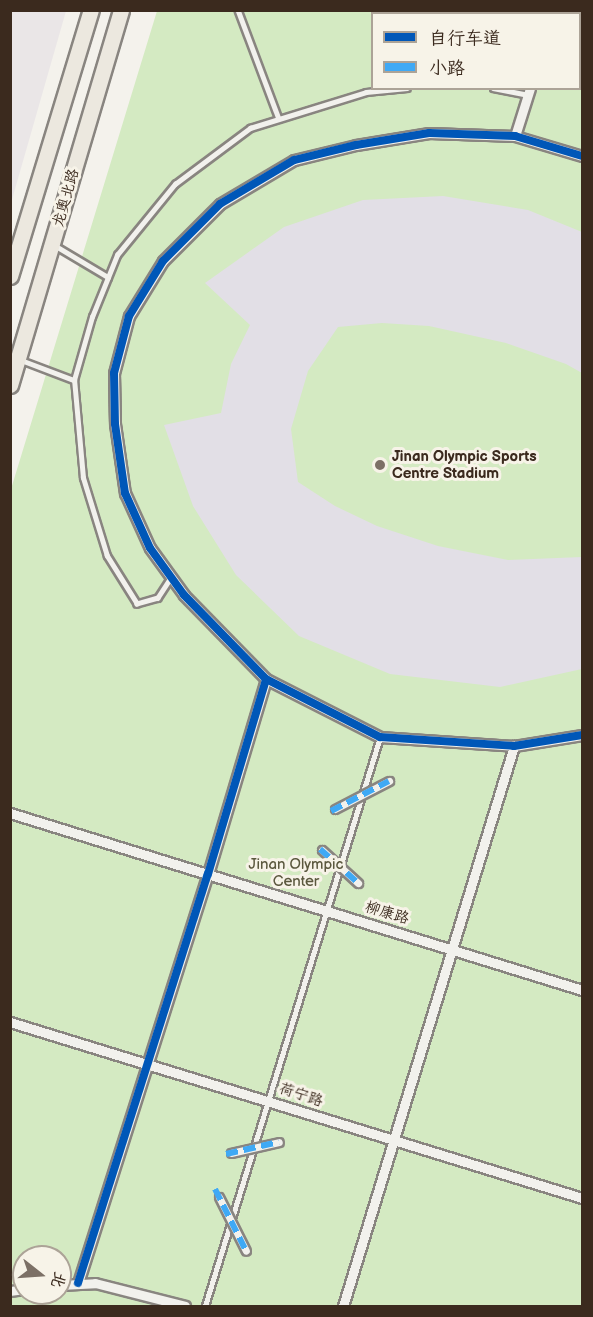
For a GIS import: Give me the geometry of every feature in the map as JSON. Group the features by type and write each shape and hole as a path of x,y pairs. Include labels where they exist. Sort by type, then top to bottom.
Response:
{"main road":[{"name":"龙奥北路","path":"10,276 91,10"},
{"name":"龙奥北路","path":"10,385 121,10"}],"street":[{"path":"515,136 529,92"},
{"path":"582,156 515,136 429,133 356,145 294,160 220,204 163,261 129,316 114,373 115,424 125,493 150,548 184,595 266,679 380,737 514,746 582,735"},
{"path":"78,1283 266,679"},
{"path":"344,1306 514,746"},
{"path":"335,809 388,781"},
{"name":"柳康路","path":"10,813 582,990"},
{"path":"322,850 358,883"},
{"name":"荷宁路","path":"10,1022 582,1198"},
{"path":"231,1153 279,1142"},
{"path":"219,1197 246,1251"},
{"path":"72,1284 95,1283 185,1306"}],"lane":[{"path":"238,10 279,119"},
{"path":"172,578 158,598 137,604 107,556 83,478 74,380 92,317 117,255 175,184 250,128 366,92 386,90"},
{"path":"511,90 529,92"},
{"path":"52,244 108,277"},
{"path":"18,360 74,380"},
{"path":"205,1306 380,737"}],"shaded area":[{"path":"10,11 66,11 11,203"}],"green space":[{"name":"Jinan Olympic Center","path":"157,11 582,11 582,1306 11,1306 11,489"}],"building":[{"name":"Jinan Olympic Sports Centre Stadium","path":"443,196 528,210 582,232 582,373 566,364 506,343 429,326 382,323 338,327 308,371 291,429 298,482 335,506 377,526 438,546 508,560 582,557 582,669 500,687 390,674 299,636 236,575 193,506 164,425 221,413 231,364 250,325 205,283 284,227 363,200"}],"marked path":[{"path":"331,811 389,781"},
{"path":"320,849 358,883"},
{"path":"226,1154 279,1142"},
{"path":"215,1189 246,1251"}],"cycle path":[{"path":"582,156 515,136 429,133 356,145 294,160 220,204 163,261 129,316 114,373 115,424 125,493 150,548 184,595 266,679 380,737 514,746 582,735"},
{"path":"78,1283 208,874 266,679"}],"place":[{"name":"Jinan Olympic Sports Centre Stadium","path":"380,465"}]}
